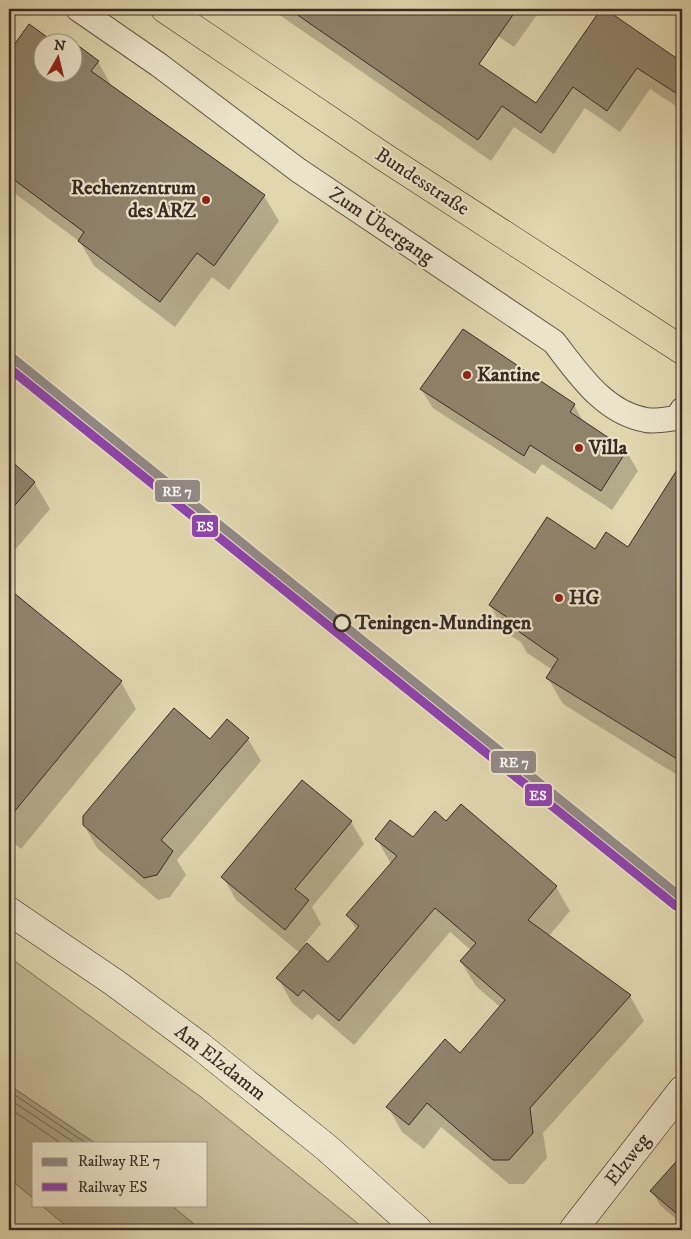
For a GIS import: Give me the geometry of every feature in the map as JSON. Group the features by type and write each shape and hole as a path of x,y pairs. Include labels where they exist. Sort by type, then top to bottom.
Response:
{"main road":[{"name":"Bundesstraße","path":"165,9 381,155 682,350"}],"street":[{"name":"Zum Übergang","path":"78,9 158,65 298,170 554,342 582,378 617,411 647,421 677,418 682,410"},
{"name":"Am Elzdamm","path":"9,911 115,983 200,1046 327,1148 418,1230"},
{"name":"Elzweg","path":"573,1230 682,1090"}],"shaded area":[{"path":"9,957 201,1097 366,1230 201,1230 172,1206 208,1206 208,1142 94,1142 9,1085"},
{"path":"9,1178 32,1197 32,1206 42,1206 71,1230 9,1230"}],"water":[{"path":"9,1085 94,1142 32,1142 32,1197 9,1178"},
{"path":"42,1206 172,1206 201,1230 71,1230"}],"building":[{"path":"289,9 517,9 479,64 536,103 601,9 605,9 682,62 682,97 637,68 607,111 573,87 541,133 502,106 478,140"},
{"path":"29,24 40,32 32,32 32,82 82,82 82,48 99,61 91,71 265,195 214,266 197,253 160,302 78,241 84,232 9,176 9,52"},
{"path":"463,329 575,404 570,412 627,450 601,491 530,445 524,456 420,389"},
{"path":"9,459 35,482 9,512"},
{"path":"682,462 682,762 546,678 558,659 511,626 514,622 489,605 547,517 595,549 606,532 628,547"},
{"path":"9,589 122,681 9,818"},
{"path":"174,708 210,739 227,719 249,738 161,840 173,851 157,875 144,878 83,825 83,816"},
{"path":"302,780 352,821 295,889 309,900 285,930 221,877"},
{"path":"461,804 557,886 528,920 631,995 530,1108 533,1133 509,1160 493,1160 427,1103 409,1125 386,1107 445,1039 460,1053 505,1000 460,961 476,943 435,908 339,1021 303,990 298,996 276,978 307,943 328,962 359,926 346,915 397,856 375,839 390,820 413,837 435,811 446,821"},
{"path":"682,1155 682,1218 650,1191"}],"transit line":[{"path":"9,355 682,898"}],"rail line":[{"name":"ES","path":"9,368 676,906"}],"place":[{"name":"Rechenzentrum des ARZ","path":"206,200"},
{"name":"Kantine","path":"467,375"},
{"name":"Villa","path":"579,448"},
{"name":"HG","path":"559,598"},
{"name":"Teningen-Mundingen","path":"342,623"}]}
